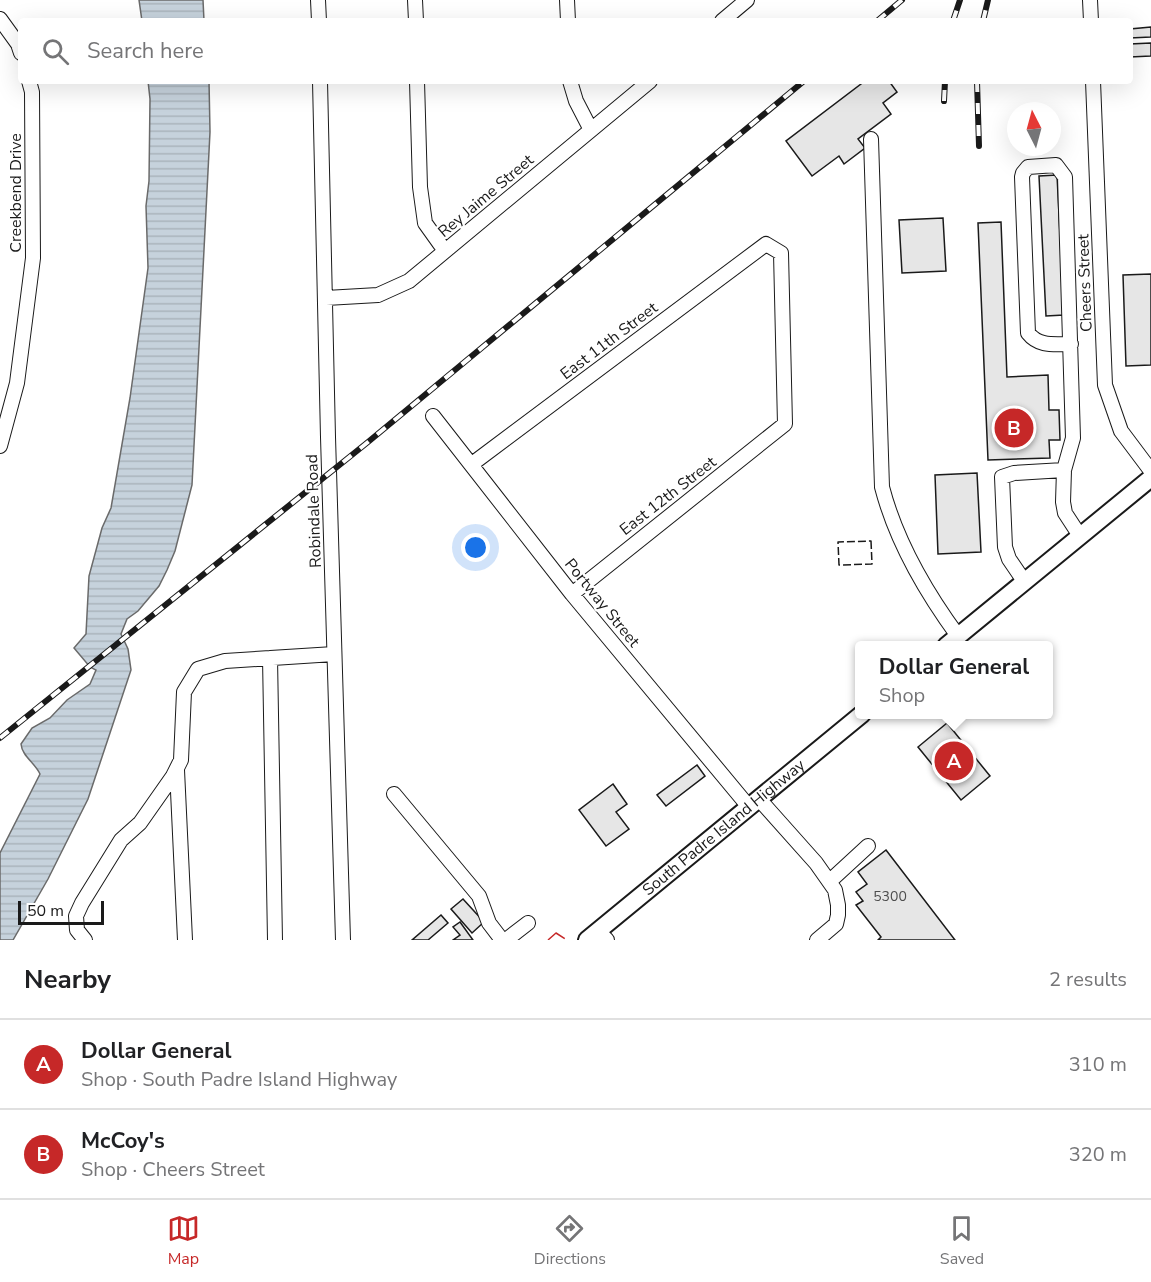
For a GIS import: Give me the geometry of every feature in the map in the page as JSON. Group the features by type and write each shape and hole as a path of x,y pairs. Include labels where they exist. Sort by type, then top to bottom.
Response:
{"main road":[{"path":"952,641 1151,478"},
{"name":"South Padre Island Highway","path":"597,937 856,719"}],"street":[{"path":"318,0 319,18"},
{"path":"415,0 416,18"},
{"path":"567,0 568,18"},
{"path":"1090,0 1091,18"},
{"path":"725,18 741,2"},
{"path":"0,19 18,44"},
{"name":"Creekbend Drive","path":"0,446 17,383 33,258 32,92 30,84"},
{"name":"Robindale Road","path":"320,84 343,940"},
{"path":"417,84 420,187 425,223 445,251"},
{"path":"571,84 576,101 591,130"},
{"name":"Rey Jaime Street","path":"326,298 378,295 409,281 646,84"},
{"name":"Cheers Street","path":"1093,84 1106,385 1121,431 1151,471"},
{"path":"871,139 882,487 889,515 952,641"},
{"path":"1071,344 1041,343 1034,340 1028,333 1022,177 1028,167 1056,165 1065,177 1071,344 1073,438 1064,470 1063,502 1065,513 1080,536"},
{"name":"East 11th Street","path":"472,464 766,244 781,253 785,424"},
{"name":"Portway Street","path":"433,416 572,594 754,803 830,881"},
{"name":"East 12th Street","path":"572,594 785,424"},
{"path":"1024,581 1009,559 1005,547 1002,477 1064,470"},
{"path":"85,940 77,930 76,923 76,916 82,903 121,840 140,823 177,770 181,760 184,692 198,669 225,661 334,654"},
{"path":"270,658 275,940"},
{"path":"177,770 185,940"},
{"path":"394,794 478,896 489,922 504,940 528,923"},
{"path":"817,940 836,924 838,915 837,898 830,881 868,846"}],"shaded area":[{"path":"139,0 203,0 204,18 142,18"},
{"path":"148,84 209,84 210,132 192,485 175,551 167,570 159,586 138,611 127,619 121,634 128,649 131,670 88,799 48,879 13,940 0,940 0,853 40,774 21,744 32,728 50,718 67,700 90,684 96,670 90,667 74,648 86,634 89,576 102,528 111,508 130,398 148,268 146,206 149,181"}],"building":[{"path":"1151,27 1151,37 1133,38 1133,29"},
{"path":"1151,43 1151,56 1133,57 1133,44"},
{"path":"861,84 891,84 897,92 883,103 891,114 858,139 865,148 844,164 839,156 812,176 786,141"},
{"path":"1057,175 1064,315 1046,316 1039,176"},
{"path":"943,218 946,271 902,273 899,220"},
{"path":"1001,222 1007,377 1048,375 1049,410 1059,410 1060,440 1049,440 1050,458 988,460 978,223"},
{"path":"1151,274 1151,365 1126,366 1123,275"},
{"path":"977,473 981,552 938,554 935,475"},
{"path":"947,723 990,776 961,800 918,747"},
{"path":"697,765 705,776 666,806 657,795"},
{"path":"613,784 627,804 616,812 629,829 606,846 579,810"},
{"path":"886,850 955,940 878,940 881,937 856,905 863,901 856,892 867,884 858,872"},
{"path":"463,899 484,922 472,933 451,909"},
{"path":"441,915 448,923 428,940 412,940"},
{"path":"460,922 473,940 453,940 460,935 453,927"}],"railway":[{"path":"881,18 902,0"},
{"path":"954,18 960,0"},
{"path":"984,18 988,0"},
{"path":"0,738 368,442 800,84"},
{"path":"944,101 945,84"},
{"path":"977,84 979,146"}],"fence":[{"path":"871,541 872,564 839,565 838,542 871,541"}],"power":[{"path":"548,940 556,933 567,940"}],"place":[{"name":"McCoy's","path":"1014,428"},
{"name":"Dollar General","path":"954,761"}]}
